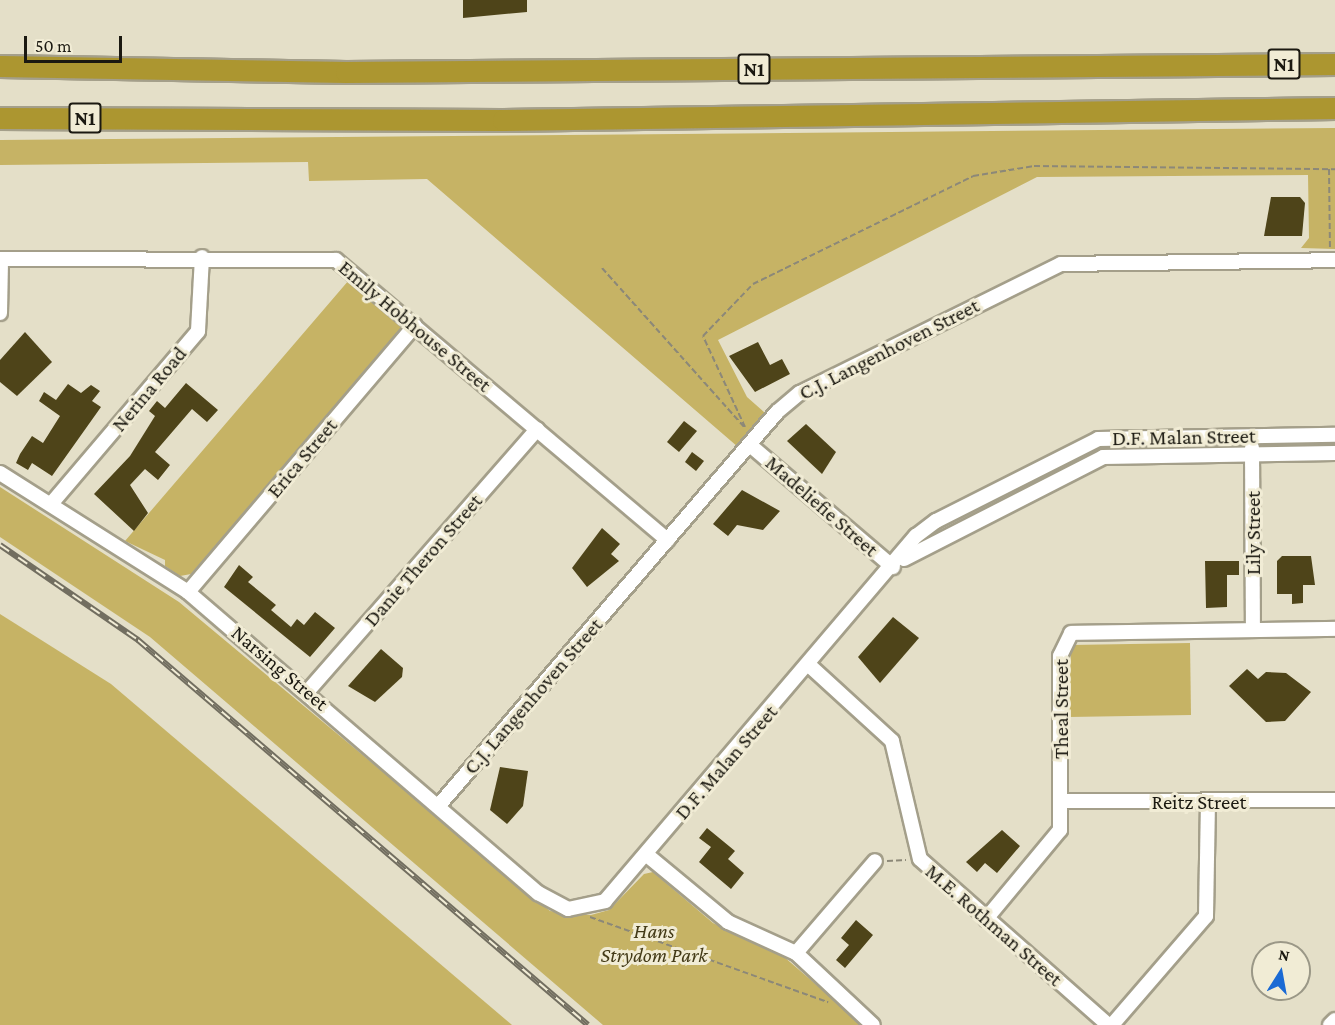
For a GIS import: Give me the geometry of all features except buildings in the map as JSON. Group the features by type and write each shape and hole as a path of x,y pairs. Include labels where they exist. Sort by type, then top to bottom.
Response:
{"highway":[{"name":"N1","path":"0,74 1335,64"},
{"path":"0,66 275,71"},
{"name":"N1","path":"0,118 503,120 1335,108"}],"street":[{"name":"Nerina Road","path":"51,504 198,331 202,257"},
{"name":"Emily Hobhouse Street","path":"1,259 328,257 342,262 668,540"},
{"path":"0,313 1,259"},
{"name":"C.J. Langenhoven Street","path":"440,804 750,445 800,393 1049,267 1333,260"},
{"name":"Erica Street","path":"188,592 415,325"},
{"name":"Danie Theron Street","path":"308,691 537,429"},
{"name":"D.F. Malan Street","path":"568,909 605,901 936,520 1096,440 1335,435"},
{"name":"Lily Street","path":"1251,437 1253,629"},
{"path":"1096,440 1104,457"},
{"name":"Madeliefie Street","path":"750,445 893,567"},
{"name":"D.F. Malan Street","path":"893,567 914,552 1104,457 1335,453"},
{"name":"Narsing Street","path":"0,472 188,592 440,804 538,893 568,909"},
{"name":"Theal Street","path":"986,919 1060,830 1062,801 1060,656 1071,633 1335,629"},
{"name":"M.E. Rothman Street","path":"810,666 892,741 920,859 1110,1025"},
{"name":"Reitz Street","path":"1062,801 1208,803 1335,800"},
{"path":"1110,1025 1206,916 1208,803"},
{"path":"646,855 728,922 796,952 873,1025"},
{"path":"796,952 876,861"},
{"path":"1330,1025 1335,1020"}],"path":[{"path":"750,445 746,430 703,336 753,284 972,176 1034,166 1335,169"},
{"path":"1329,169 1333,260"},
{"path":"602,268 746,430"},
{"path":"876,861 920,859"},
{"path":"568,909 830,1003"}],"green space":[{"path":"1335,128 1335,249 1301,248 1309,238 1308,175 1037,177 718,340 747,397 765,413 738,447 427,179 309,181 308,162 0,165 0,140"},
{"path":"349,280 390,311 401,323 400,334 191,574 180,576 165,566 165,560 125,541"},
{"name":"Hans Strydom Park","path":"0,487 179,602 550,911 591,915 609,910 644,874 653,872 713,923 783,956 863,1025 603,1025 150,637 0,537"},
{"path":"0,614 111,684 512,1025 0,1025"},
{"path":"1190,643 1191,715 1069,717 1071,645"}],"railway":[{"path":"0,545 138,640 588,1025"}]}
